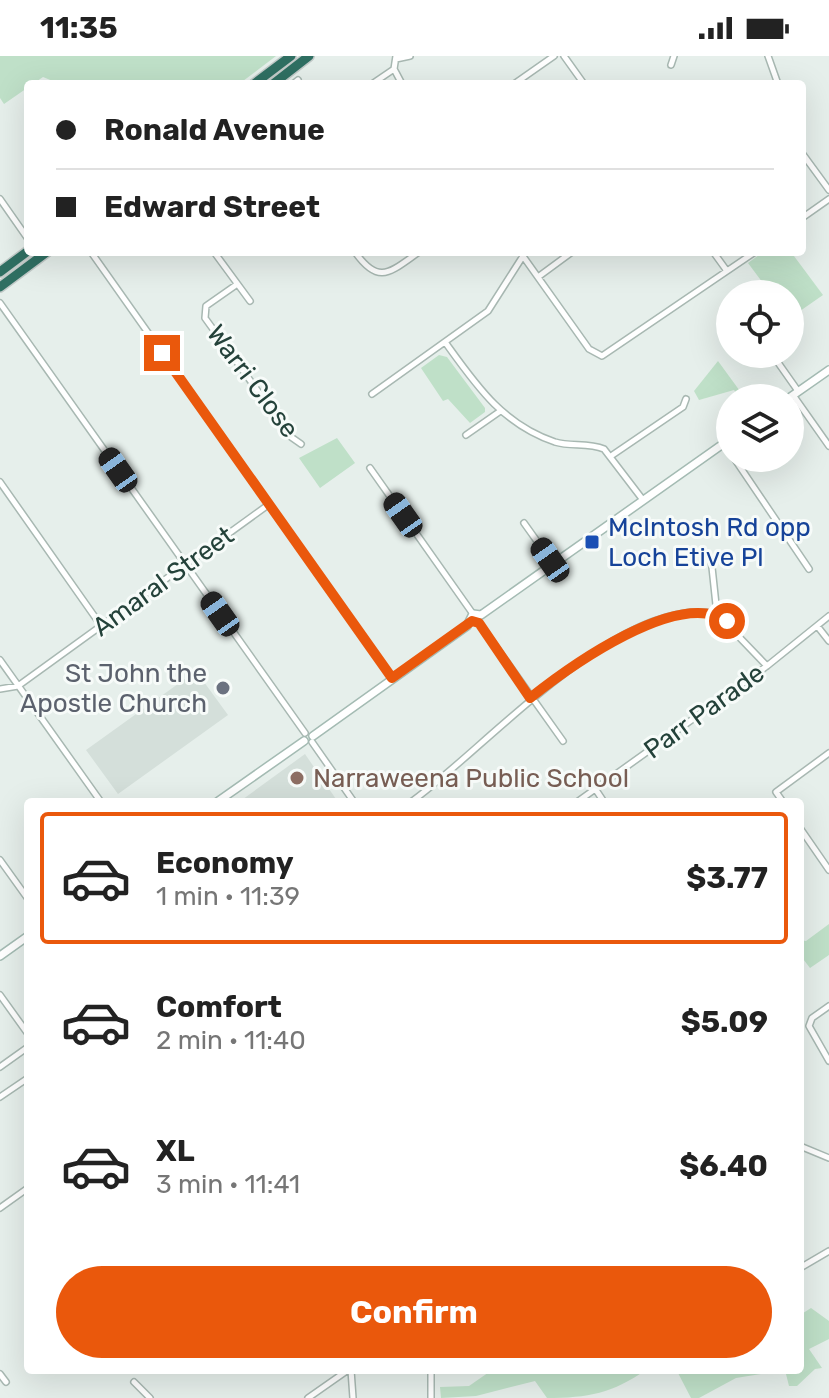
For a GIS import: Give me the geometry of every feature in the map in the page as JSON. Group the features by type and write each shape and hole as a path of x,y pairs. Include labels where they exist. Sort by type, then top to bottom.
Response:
{"highway":[{"path":"259,80 291,56"},
{"path":"278,80 309,56"},
{"path":"0,272 24,254"},
{"path":"0,287 38,256"}],"street":[{"path":"400,80 394,69 396,58 410,56"},
{"path":"520,80 554,56"},
{"path":"564,56 581,80"},
{"path":"671,65 674,56"},
{"path":"768,56 777,80"},
{"path":"378,80 394,69"},
{"path":"806,158 829,190"},
{"path":"0,199 24,233"},
{"path":"806,215 829,199"},
{"path":"94,256 392,678"},
{"path":"217,256 250,301"},
{"path":"358,256 370,271 379,274 392,271 413,256"},
{"path":"372,394 488,311 521,256"},
{"path":"523,256 596,354 607,354 749,256"},
{"path":"538,277 567,256"},
{"path":"716,256 727,271"},
{"name":"Warri Close","path":"236,285 206,306 205,318 291,437 301,444"},
{"path":"0,303 351,798"},
{"path":"445,342 499,412 537,435 561,444 599,447 611,456 643,501"},
{"path":"804,387 829,370"},
{"path":"611,456 683,407 686,399"},
{"path":"804,411 829,446"},
{"path":"466,435 499,412"},
{"path":"223,798 716,450"},
{"path":"370,468 563,741"},
{"path":"743,472 809,569"},
{"path":"0,482 102,627"},
{"name":"Amaral Street","path":"18,686 268,505"},
{"path":"524,523 554,565"},
{"path":"711,558 717,614"},
{"path":"416,798 497,732 530,698 573,665 630,633 667,619 708,612 717,614 767,666"},
{"name":"Parr Parade","path":"583,798 767,666 829,616"},
{"path":"818,627 829,641"},
{"path":"0,660 98,798"},
{"path":"0,689 18,686"},
{"path":"780,798 776,792 829,753"},
{"path":"596,789 602,798"},
{"path":"804,834 829,870"},
{"path":"0,860 24,893"},
{"path":"0,956 24,939"},
{"path":"0,995 24,1028"},
{"path":"829,1006 812,1018 809,1026 829,1061"},
{"path":"0,1067 24,1050"},
{"path":"0,1097 24,1081"},
{"path":"804,1148 829,1158"},
{"path":"0,1208 24,1191"},
{"path":"804,1266 829,1251"},
{"path":"0,1374 6,1382"},
{"path":"308,1398 343,1374"},
{"path":"350,1374 353,1398"},
{"path":"431,1374 431,1398"},
{"path":"134,1382 150,1398"}],"shaded area":[{"path":"196,671 228,715 118,794 86,750"},
{"name":"Narraweena Public School","path":"305,754 335,798 244,798"}],"green space":[{"path":"0,56 276,56 244,80 50,80 43,77 24,80 24,90 4,104 0,98"},
{"path":"758,256 794,256 823,295 804,308 804,280 761,280 748,263"},
{"path":"439,355 447,357 485,408 485,412 470,423 448,399 443,401 421,368"},
{"path":"716,364 716,368 723,368 735,384 716,384 716,395 699,400 694,391"},
{"path":"337,438 355,463 320,488 299,458"},
{"path":"829,924 829,955 810,968 804,960 806,941"},
{"path":"811,1308 829,1321 829,1339 809,1349 822,1368 815,1369 797,1386 789,1386 786,1374 804,1374 804,1312"},
{"path":"486,1374 639,1374 611,1389 575,1397 547,1398 535,1381 476,1396 441,1398 440,1387 469,1386"},
{"path":"679,1374 760,1374 736,1378 699,1398 691,1398"}],"place":[{"name":"McIntosh Rd opp Loch Etive Pl","path":"592,542"},
{"name":"St John the Apostle Church","path":"223,688"},
{"name":"Narraweena Public School","path":"297,778"}],"route":[{"path":"162,353 392,678 472,621 479,623 530,698 562,672 630,633 667,619 708,612 727,621"}]}
